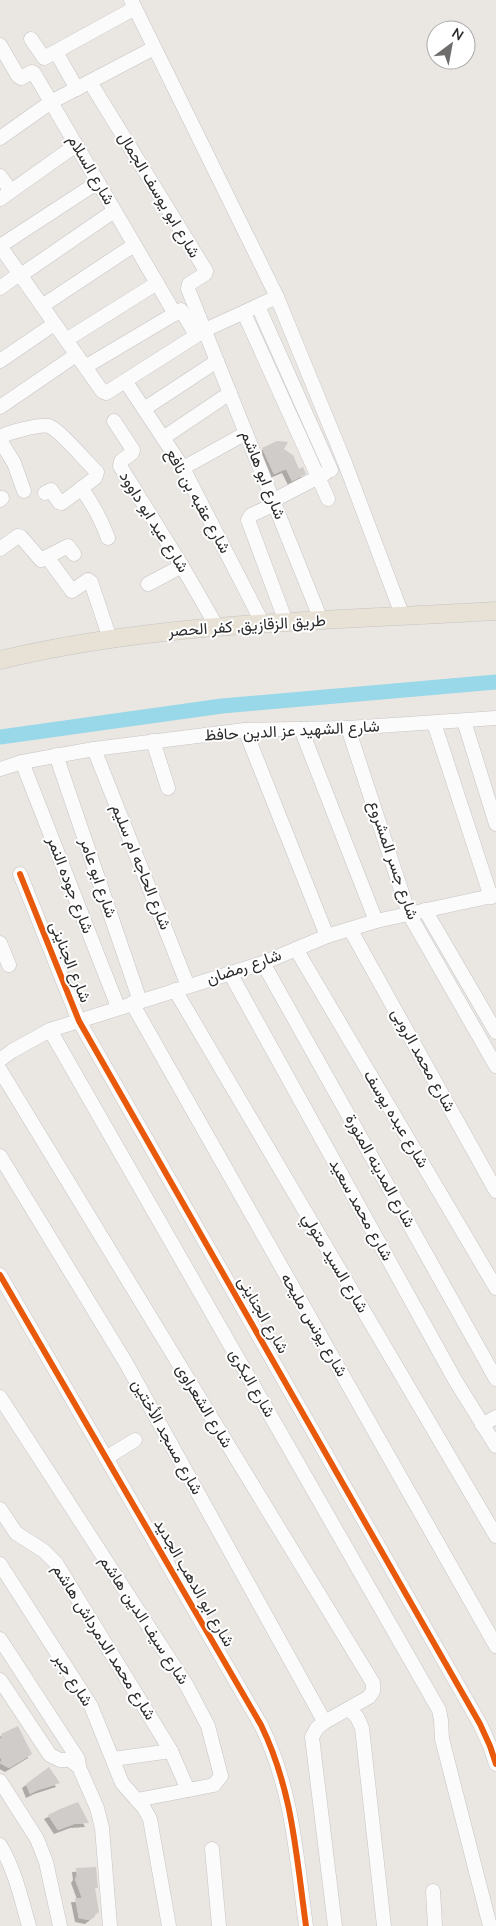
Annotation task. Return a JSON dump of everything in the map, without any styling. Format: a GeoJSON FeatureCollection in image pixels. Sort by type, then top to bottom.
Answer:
{"type":"FeatureCollection","features":[{"type":"Feature","properties":{"kind":"main road","name":"طريق الزقازيق, كفر الحصر"},"geometry":{"type":"LineString","coordinates":[[0,660],[110,639],[217,627],[496,612]]}},
{"type":"Feature","properties":{"kind":"street"},"geometry":{"type":"LineString","coordinates":[[31,39],[43,58],[56,52],[133,4],[277,297],[403,617]]}},
{"type":"Feature","properties":{"kind":"street","name":"شارع السلام"},"geometry":{"type":"LineString","coordinates":[[0,45],[18,76],[23,77],[30,72],[34,73],[175,314]]}},
{"type":"Feature","properties":{"kind":"street"},"geometry":{"type":"LineString","coordinates":[[0,138],[51,102],[154,48]]}},
{"type":"Feature","properties":{"kind":"street"},"geometry":{"type":"LineString","coordinates":[[56,52],[77,89]]}},
{"type":"Feature","properties":{"kind":"street","name":"شارع ابو يوسف الجمال"},"geometry":{"type":"LineString","coordinates":[[90,82],[206,271],[205,274],[190,282],[188,286],[200,333]]}},
{"type":"Feature","properties":{"kind":"street"},"geometry":{"type":"LineString","coordinates":[[0,176],[5,195],[76,145]]}},
{"type":"Feature","properties":{"kind":"street"},"geometry":{"type":"LineString","coordinates":[[98,182],[0,246],[102,391],[109,393],[200,333],[277,297]]}},
{"type":"Feature","properties":{"kind":"street"},"geometry":{"type":"LineString","coordinates":[[0,288],[114,211]]}},
{"type":"Feature","properties":{"kind":"street"},"geometry":{"type":"LineString","coordinates":[[42,306],[134,245]]}},
{"type":"Feature","properties":{"kind":"street"},"geometry":{"type":"LineString","coordinates":[[66,340],[157,283]]}},
{"type":"Feature","properties":{"kind":"street"},"geometry":{"type":"LineString","coordinates":[[258,306],[331,470]]}},
{"type":"Feature","properties":{"kind":"street"},"geometry":{"type":"LineString","coordinates":[[85,367],[182,311],[200,333]]}},
{"type":"Feature","properties":{"kind":"street"},"geometry":{"type":"LineString","coordinates":[[244,313],[328,499]]}},
{"type":"Feature","properties":{"kind":"street"},"geometry":{"type":"LineString","coordinates":[[0,361],[54,324]]}},
{"type":"Feature","properties":{"kind":"street","name":"شارع ابو هاشم"},"geometry":{"type":"LineString","coordinates":[[200,333],[217,361],[321,620]]}},
{"type":"Feature","properties":{"kind":"street"},"geometry":{"type":"LineString","coordinates":[[0,407],[76,355]]}},
{"type":"Feature","properties":{"kind":"street"},"geometry":{"type":"LineString","coordinates":[[144,409],[217,361]]}},
{"type":"Feature","properties":{"kind":"street","name":"شارع عقبه بن نافع"},"geometry":{"type":"LineString","coordinates":[[126,382],[183,468],[263,624]]}},
{"type":"Feature","properties":{"kind":"street"},"geometry":{"type":"LineString","coordinates":[[163,438],[230,393]]}},
{"type":"Feature","properties":{"kind":"street","name":"شارع عيد ابو داوود"},"geometry":{"type":"LineString","coordinates":[[114,421],[133,450],[132,453],[121,461],[120,466],[182,566],[217,627]]}},
{"type":"Feature","properties":{"kind":"street"},"geometry":{"type":"LineString","coordinates":[[24,491],[14,463],[0,438],[20,429],[43,426],[53,428],[97,472],[95,478],[61,503],[52,490],[45,492]]}},
{"type":"Feature","properties":{"kind":"street"},"geometry":{"type":"LineString","coordinates":[[183,468],[246,433]]}},
{"type":"Feature","properties":{"kind":"street"},"geometry":{"type":"LineString","coordinates":[[286,622],[248,520],[251,515],[344,464]]}},
{"type":"Feature","properties":{"kind":"street"},"geometry":{"type":"LineString","coordinates":[[81,488],[92,503],[108,538]]}},
{"type":"Feature","properties":{"kind":"street"},"geometry":{"type":"LineString","coordinates":[[0,549],[18,536],[21,537],[39,559],[43,560],[68,546],[74,554]]}},
{"type":"Feature","properties":{"kind":"street"},"geometry":{"type":"LineString","coordinates":[[47,557],[72,591],[88,580],[91,582],[110,639]]}},
{"type":"Feature","properties":{"kind":"street"},"geometry":{"type":"LineString","coordinates":[[148,584],[182,566]]}},
{"type":"Feature","properties":{"kind":"street","name":"شارع الشهيد عز الدين حافظ"},"geometry":{"type":"LineString","coordinates":[[0,769],[56,755],[245,730],[348,728],[496,718]]}},
{"type":"Feature","properties":{"kind":"street"},"geometry":{"type":"LineString","coordinates":[[464,721],[496,824]]}},
{"type":"Feature","properties":{"kind":"street"},"geometry":{"type":"LineString","coordinates":[[434,723],[493,896]]}},
{"type":"Feature","properties":{"kind":"street","name":"شارع جسر المشروع"},"geometry":{"type":"LineString","coordinates":[[348,728],[409,914],[496,1066]]}},
{"type":"Feature","properties":{"kind":"street"},"geometry":{"type":"LineString","coordinates":[[301,729],[376,921]]}},
{"type":"Feature","properties":{"kind":"street"},"geometry":{"type":"LineString","coordinates":[[245,730],[327,936]]}},
{"type":"Feature","properties":{"kind":"street"},"geometry":{"type":"LineString","coordinates":[[153,741],[168,788]]}},
{"type":"Feature","properties":{"kind":"street","name":"شارع الحاجه ام سليم"},"geometry":{"type":"LineString","coordinates":[[94,749],[181,988]]}},
{"type":"Feature","properties":{"kind":"street","name":"شارع ابو عامر"},"geometry":{"type":"LineString","coordinates":[[56,755],[136,1002]]}},
{"type":"Feature","properties":{"kind":"street","name":"شارع جوده النمر"},"geometry":{"type":"LineString","coordinates":[[22,762],[118,1008]]}},
{"type":"Feature","properties":{"kind":"street","name":"شارع الجناينى"},"geometry":{"type":"LineString","coordinates":[[20,874],[80,1021],[475,1716],[490,1746],[496,1764]]}},
{"type":"Feature","properties":{"kind":"street","name":"شارع رمضان"},"geometry":{"type":"LineString","coordinates":[[0,1060],[18,1047],[50,1030],[263,963],[327,936],[376,921],[493,896]]}},
{"type":"Feature","properties":{"kind":"street","name":"شارع جسر المشروع"},"geometry":{"type":"LineString","coordinates":[[425,910],[496,1032]]}},
{"type":"Feature","properties":{"kind":"street","name":"شارع محمد الروبى"},"geometry":{"type":"LineString","coordinates":[[350,929],[496,1191]]}},
{"type":"Feature","properties":{"kind":"street"},"geometry":{"type":"LineString","coordinates":[[0,943],[9,965]]}},
{"type":"Feature","properties":{"kind":"street","name":"شارع عبده يوسف"},"geometry":{"type":"LineString","coordinates":[[296,949],[496,1288]]}},
{"type":"Feature","properties":{"kind":"street","name":"شارع المدينه المنورة"},"geometry":{"type":"LineString","coordinates":[[263,963],[496,1379]]}},
{"type":"Feature","properties":{"kind":"street","name":"شارع محمد سعيد"},"geometry":{"type":"LineString","coordinates":[[230,973],[455,1380],[496,1446]]}},
{"type":"Feature","properties":{"kind":"street","name":"شارع السيد متولي"},"geometry":{"type":"LineString","coordinates":[[181,988],[496,1536]]}},
{"type":"Feature","properties":{"kind":"street","name":"شارع يونس مليحه"},"geometry":{"type":"LineString","coordinates":[[136,1002],[496,1646]]}},
{"type":"Feature","properties":{"kind":"street","name":"شارع البكرى"},"geometry":{"type":"LineString","coordinates":[[50,1030],[439,1710],[442,1739],[490,1926]]}},
{"type":"Feature","properties":{"kind":"street","name":"شارع الشعراوى"},"geometry":{"type":"LineString","coordinates":[[0,1070],[373,1683],[373,1691],[370,1697],[323,1723]]}},
{"type":"Feature","properties":{"kind":"street","name":"شارع مسجد الأختين"},"geometry":{"type":"LineString","coordinates":[[0,1156],[126,1363],[323,1719],[323,1723]]}},
{"type":"Feature","properties":{"kind":"street","name":"شارع ابو الدهب الجديد"},"geometry":{"type":"LineString","coordinates":[[0,1275],[256,1717],[272,1748],[288,1802],[298,1859],[306,1926]]}},
{"type":"Feature","properties":{"kind":"street","name":"شارع سيف الدين هاشم"},"geometry":{"type":"LineString","coordinates":[[0,1397],[187,1686],[208,1726],[221,1776],[217,1783],[137,1800]]}},
{"type":"Feature","properties":{"kind":"street"},"geometry":{"type":"LineString","coordinates":[[482,1425],[496,1417]]}},
{"type":"Feature","properties":{"kind":"street"},"geometry":{"type":"LineString","coordinates":[[106,1458],[135,1440]]}},
{"type":"Feature","properties":{"kind":"street","name":"شارع محمد الدمرداش هاشم"},"geometry":{"type":"LineString","coordinates":[[0,1509],[16,1533],[50,1556],[56,1563],[171,1751],[188,1790]]}},
{"type":"Feature","properties":{"kind":"street","name":"شارع جبر"},"geometry":{"type":"LineString","coordinates":[[0,1564],[91,1706],[122,1783],[144,1808],[150,1819],[169,1926]]}},
{"type":"Feature","properties":{"kind":"street"},"geometry":{"type":"LineString","coordinates":[[0,1639],[78,1759],[79,1767],[97,1808],[102,1828],[110,1926]]}},
{"type":"Feature","properties":{"kind":"street"},"geometry":{"type":"LineString","coordinates":[[0,1680],[50,1755],[60,1760],[70,1760],[79,1767]]}},
{"type":"Feature","properties":{"kind":"street"},"geometry":{"type":"LineString","coordinates":[[349,1709],[357,1717],[362,1728],[384,1926]]}},
{"type":"Feature","properties":{"kind":"street"},"geometry":{"type":"LineString","coordinates":[[323,1723],[317,1728],[312,1737],[335,1926]]}},
{"type":"Feature","properties":{"kind":"street"},"geometry":{"type":"LineString","coordinates":[[113,1760],[171,1751]]}},
{"type":"Feature","properties":{"kind":"street"},"geometry":{"type":"LineString","coordinates":[[0,1781],[37,1839],[46,1862],[60,1926]]}},
{"type":"Feature","properties":{"kind":"street"},"geometry":{"type":"LineString","coordinates":[[0,1845],[16,1877],[29,1926]]}},
{"type":"Feature","properties":{"kind":"street"},"geometry":{"type":"LineString","coordinates":[[212,1849],[219,1926]]}},
{"type":"Feature","properties":{"kind":"street"},"geometry":{"type":"LineString","coordinates":[[433,1891],[435,1926]]}},
{"type":"Feature","properties":{"kind":"building"},"geometry":{"type":"Polygon","coordinates":[[[277,441],[288,442],[284,449],[293,455],[299,469],[303,467],[306,474],[292,481],[286,469],[274,474],[262,448],[277,441]]]}},
{"type":"Feature","properties":{"kind":"building"},"geometry":{"type":"Polygon","coordinates":[[[18,1726],[32,1754],[9,1768],[0,1763],[2,1760],[0,1757],[1,1734],[18,1726]]]}},
{"type":"Feature","properties":{"kind":"building"},"geometry":{"type":"Polygon","coordinates":[[[49,1767],[60,1783],[30,1794],[26,1784],[49,1767]]]}},
{"type":"Feature","properties":{"kind":"building"},"geometry":{"type":"Polygon","coordinates":[[[78,1802],[89,1823],[74,1824],[58,1830],[48,1815],[78,1802]]]}},
{"type":"Feature","properties":{"kind":"building"},"geometry":{"type":"Polygon","coordinates":[[[96,1867],[98,1888],[95,1888],[99,1912],[89,1920],[79,1918],[75,1898],[82,1898],[75,1879],[77,1876],[76,1868],[96,1867]]]}},
{"type":"Feature","properties":{"kind":"waterway"},"geometry":{"type":"LineString","coordinates":[[0,737],[222,706],[496,682]]}},
{"type":"Feature","properties":{"kind":"cycle path"},"geometry":{"type":"LineString","coordinates":[[20,874],[79,1021],[480,1724],[496,1764]]}},
{"type":"Feature","properties":{"kind":"cycle path"},"geometry":{"type":"LineString","coordinates":[[0,1275],[261,1725],[272,1750],[287,1799],[296,1849],[306,1926]]}}]}
